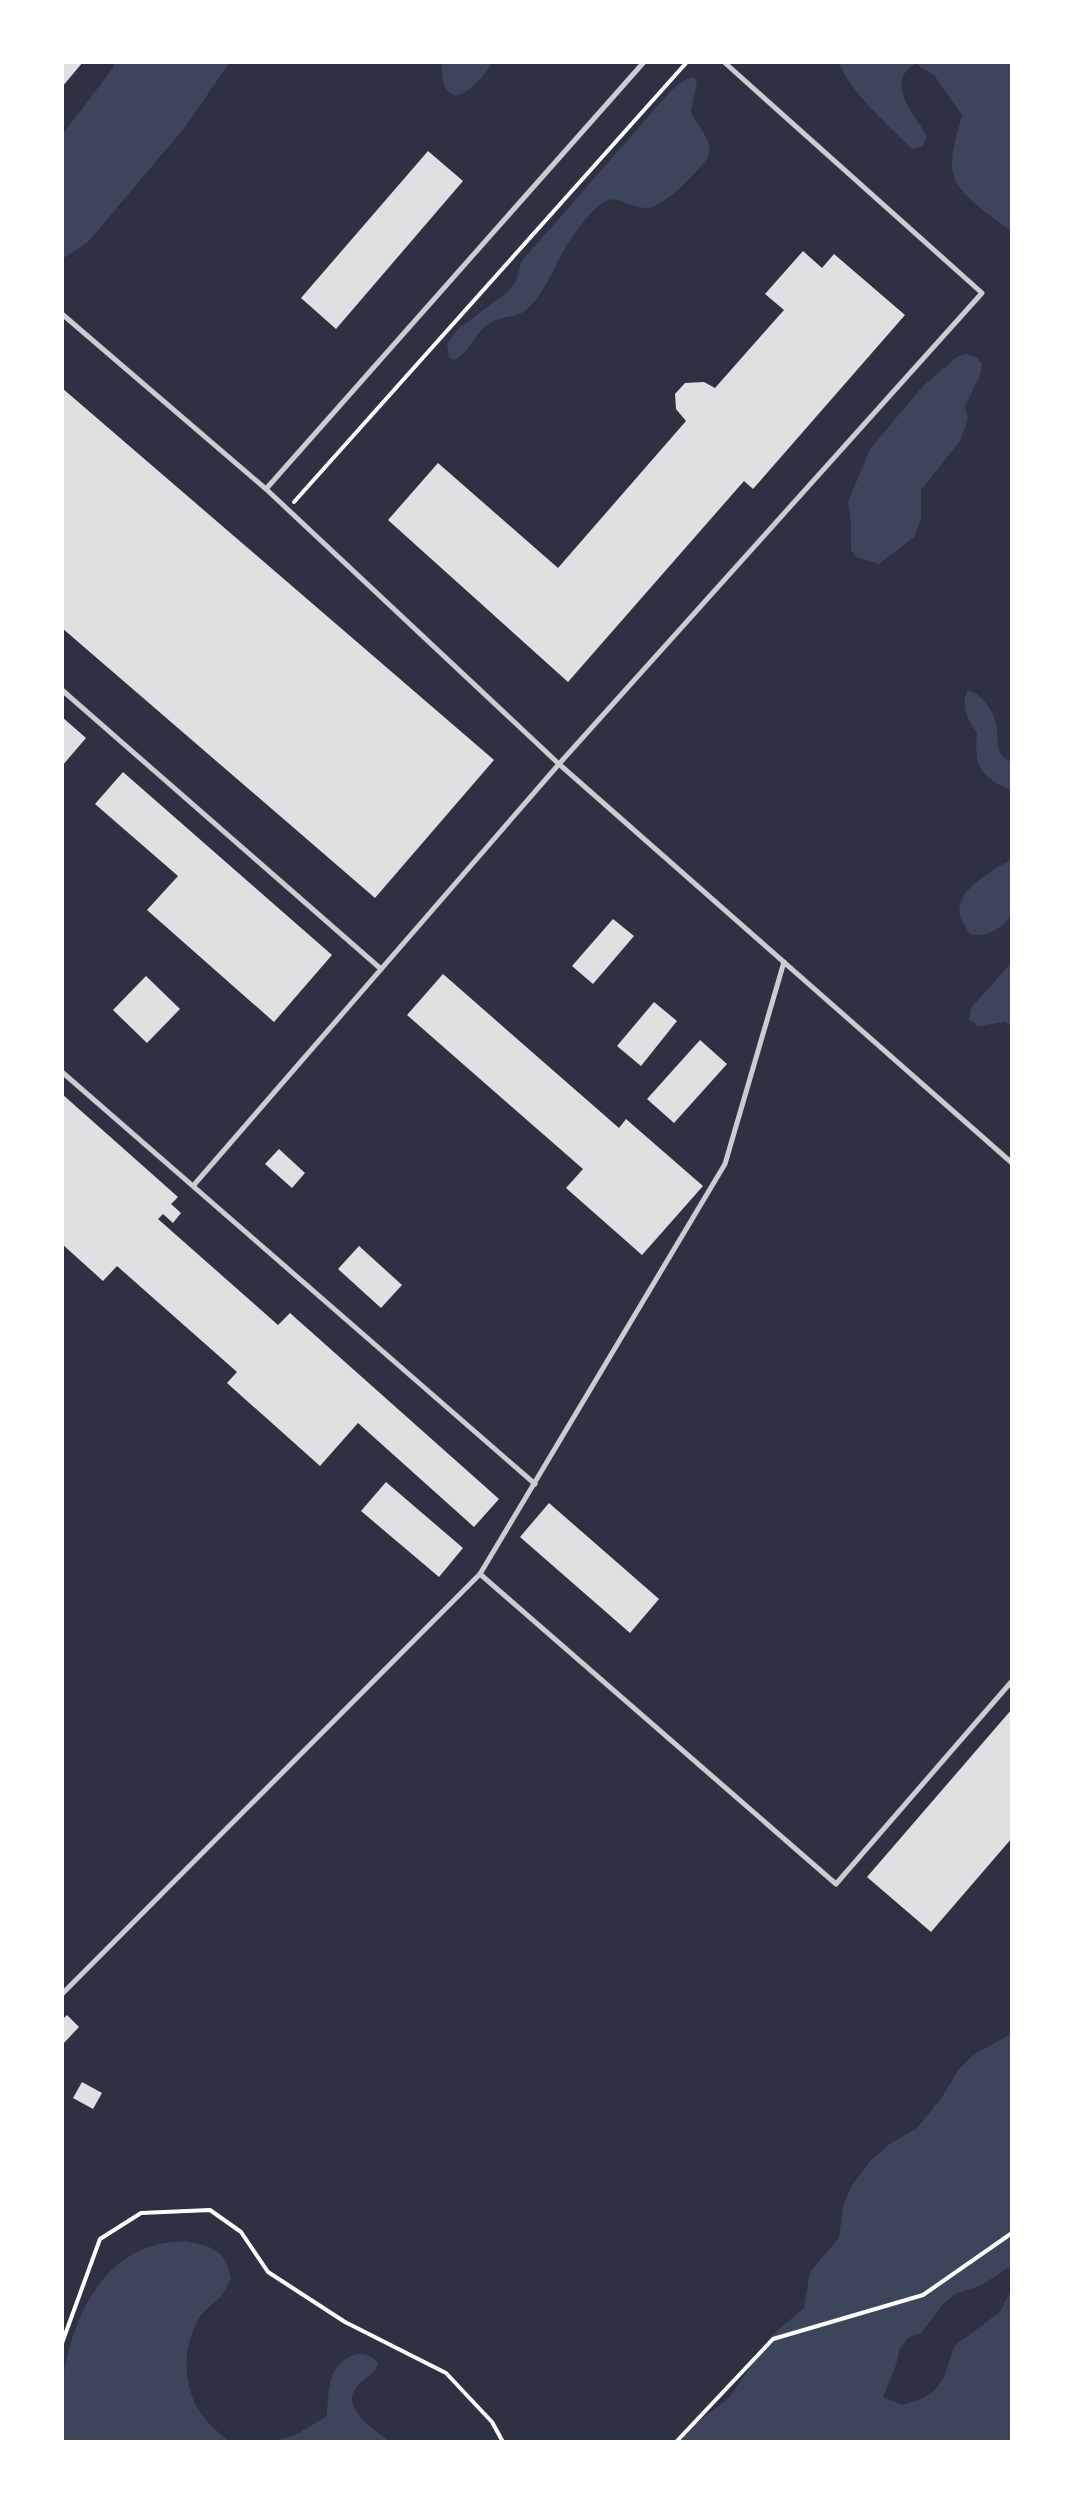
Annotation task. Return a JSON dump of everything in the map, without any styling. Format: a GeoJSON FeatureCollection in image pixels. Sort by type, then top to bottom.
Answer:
{"type":"FeatureCollection","features":[{"type":"Feature","properties":{"kind":"lane"},"geometry":{"type":"LineString","coordinates":[[266,489],[644,62]]}},
{"type":"Feature","properties":{"kind":"lane"},"geometry":{"type":"LineString","coordinates":[[193,1186],[559,764],[982,293],[724,62]]}},
{"type":"Feature","properties":{"kind":"lane"},"geometry":{"type":"LineString","coordinates":[[62,314],[266,489],[559,764],[1012,1163]]}},
{"type":"Feature","properties":{"kind":"lane"},"geometry":{"type":"LineString","coordinates":[[62,690],[381,969]]}},
{"type":"Feature","properties":{"kind":"lane"},"geometry":{"type":"LineString","coordinates":[[62,1994],[480,1574],[725,1164],[784,962]]}},
{"type":"Feature","properties":{"kind":"lane"},"geometry":{"type":"LineString","coordinates":[[62,1072],[535,1484]]}},
{"type":"Feature","properties":{"kind":"lane"},"geometry":{"type":"LineString","coordinates":[[480,1574],[836,1884],[1012,1681]]}},
{"type":"Feature","properties":{"kind":"path"},"geometry":{"type":"LineString","coordinates":[[288,509],[687,62]]}},
{"type":"Feature","properties":{"kind":"path"},"geometry":{"type":"LineString","coordinates":[[62,2343],[100,2239],[141,2213],[210,2210],[241,2232],[268,2272],[345,2322],[446,2373],[492,2422],[503,2442]]}},
{"type":"Feature","properties":{"kind":"path"},"geometry":{"type":"LineString","coordinates":[[676,2442],[773,2339],[923,2295],[1012,2233]]}},
{"type":"Feature","properties":{"kind":"shaded area"},"geometry":{"type":"Polygon","coordinates":[[[114,62],[230,62],[185,127],[88,242],[62,259],[62,135],[113,68],[114,62]]]}},
{"type":"Feature","properties":{"kind":"shaded area"},"geometry":{"type":"Polygon","coordinates":[[[441,62],[493,62],[473,86],[456,96],[445,86],[441,62]]]}},
{"type":"Feature","properties":{"kind":"shaded area"},"geometry":{"type":"Polygon","coordinates":[[[839,62],[1012,62],[1012,232],[969,198],[956,182],[952,159],[962,115],[934,75],[916,64],[902,79],[905,98],[927,136],[923,146],[912,149],[861,97],[839,62]]]}},
{"type":"Feature","properties":{"kind":"shaded area"},"geometry":{"type":"Polygon","coordinates":[[[693,77],[697,81],[691,112],[709,147],[709,154],[701,166],[678,190],[652,207],[637,207],[614,200],[602,203],[575,233],[531,305],[522,313],[492,322],[482,329],[459,357],[454,360],[449,357],[447,344],[458,329],[510,290],[517,279],[521,262],[667,95],[693,77]]]}},
{"type":"Feature","properties":{"kind":"shaded area"},"geometry":{"type":"Polygon","coordinates":[[[967,354],[982,363],[980,375],[965,407],[968,419],[960,441],[921,490],[921,518],[914,537],[879,564],[856,557],[851,550],[848,502],[870,449],[923,386],[958,356],[967,354]]]}},
{"type":"Feature","properties":{"kind":"shaded area"},"geometry":{"type":"Polygon","coordinates":[[[967,690],[982,698],[992,713],[1000,752],[1012,762],[1012,791],[992,780],[978,763],[977,732],[965,707],[967,690]]]}},
{"type":"Feature","properties":{"kind":"shaded area"},"geometry":{"type":"Polygon","coordinates":[[[1012,859],[1012,912],[1000,927],[982,935],[970,934],[960,916],[963,897],[986,875],[1012,859]]]}},
{"type":"Feature","properties":{"kind":"shaded area"},"geometry":{"type":"Polygon","coordinates":[[[1012,962],[1012,1027],[1005,1022],[978,1026],[969,1019],[971,1008],[1012,962]]]}},
{"type":"Feature","properties":{"kind":"shaded area"},"geometry":{"type":"Polygon","coordinates":[[[1012,2024],[1012,2265],[982,2285],[955,2294],[943,2304],[922,2332],[908,2338],[900,2348],[883,2397],[903,2405],[934,2391],[944,2377],[954,2346],[1000,2312],[1012,2288],[1012,2442],[672,2442],[729,2398],[772,2335],[804,2308],[810,2272],[839,2238],[843,2206],[852,2185],[871,2160],[891,2143],[917,2128],[942,2097],[958,2070],[973,2055],[1009,2035],[1012,2024]]]}},
{"type":"Feature","properties":{"kind":"shaded area"},"geometry":{"type":"Polygon","coordinates":[[[185,2241],[216,2251],[229,2269],[231,2279],[221,2296],[199,2318],[193,2330],[187,2367],[195,2404],[205,2419],[229,2442],[62,2442],[62,2395],[67,2359],[91,2296],[120,2263],[139,2251],[163,2243],[185,2241]]]}},
{"type":"Feature","properties":{"kind":"shaded area"},"geometry":{"type":"Polygon","coordinates":[[[356,2354],[373,2358],[378,2363],[354,2391],[354,2407],[366,2423],[390,2442],[272,2442],[297,2434],[327,2416],[331,2379],[340,2364],[356,2354]]]}},
{"type":"Feature","properties":{"kind":"building"},"geometry":{"type":"Polygon","coordinates":[[[62,62],[83,62],[62,87],[62,62]]]}},
{"type":"Feature","properties":{"kind":"building"},"geometry":{"type":"Polygon","coordinates":[[[428,151],[463,181],[336,329],[301,298],[428,151]]]}},
{"type":"Feature","properties":{"kind":"building"},"geometry":{"type":"Polygon","coordinates":[[[803,251],[822,268],[834,254],[905,315],[753,489],[744,481],[568,682],[388,520],[438,463],[558,568],[686,421],[676,409],[675,394],[685,383],[704,382],[715,388],[784,310],[765,294],[803,251]]]}},
{"type":"Feature","properties":{"kind":"building"},"geometry":{"type":"Polygon","coordinates":[[[62,388],[494,760],[375,898],[62,628],[62,388]]]}},
{"type":"Feature","properties":{"kind":"building"},"geometry":{"type":"Polygon","coordinates":[[[62,717],[86,738],[62,766],[62,717]]]}},
{"type":"Feature","properties":{"kind":"building"},"geometry":{"type":"Polygon","coordinates":[[[123,772],[332,955],[274,1022],[147,910],[178,876],[95,804],[123,772]]]}},
{"type":"Feature","properties":{"kind":"building"},"geometry":{"type":"Polygon","coordinates":[[[613,919],[634,936],[593,984],[572,966],[613,919]]]}},
{"type":"Feature","properties":{"kind":"building"},"geometry":{"type":"Polygon","coordinates":[[[443,974],[619,1128],[626,1119],[703,1186],[642,1255],[566,1188],[583,1169],[407,1015],[443,974]]]}},
{"type":"Feature","properties":{"kind":"building"},"geometry":{"type":"Polygon","coordinates":[[[146,976],[180,1009],[147,1043],[113,1010],[146,976]]]}},
{"type":"Feature","properties":{"kind":"building"},"geometry":{"type":"Polygon","coordinates":[[[654,1002],[677,1021],[641,1066],[617,1046],[654,1002]]]}},
{"type":"Feature","properties":{"kind":"building"},"geometry":{"type":"Polygon","coordinates":[[[700,1040],[727,1064],[674,1123],[647,1099],[700,1040]]]}},
{"type":"Feature","properties":{"kind":"building"},"geometry":{"type":"Polygon","coordinates":[[[62,1094],[178,1197],[171,1204],[181,1213],[173,1223],[163,1214],[158,1219],[278,1325],[290,1313],[499,1499],[474,1527],[358,1423],[320,1466],[227,1383],[237,1372],[117,1266],[103,1281],[62,1244],[62,1094]]]}},
{"type":"Feature","properties":{"kind":"building"},"geometry":{"type":"Polygon","coordinates":[[[279,1149],[305,1173],[292,1188],[265,1164],[279,1149]]]}},
{"type":"Feature","properties":{"kind":"building"},"geometry":{"type":"Polygon","coordinates":[[[359,1246],[402,1285],[381,1308],[338,1269],[359,1246]]]}},
{"type":"Feature","properties":{"kind":"building"},"geometry":{"type":"Polygon","coordinates":[[[386,1482],[463,1548],[439,1577],[361,1511],[386,1482]]]}},
{"type":"Feature","properties":{"kind":"building"},"geometry":{"type":"Polygon","coordinates":[[[549,1503],[659,1599],[630,1633],[520,1537],[549,1503]]]}},
{"type":"Feature","properties":{"kind":"building"},"geometry":{"type":"Polygon","coordinates":[[[1012,1709],[1012,1838],[931,1932],[867,1877],[1012,1709]]]}},
{"type":"Feature","properties":{"kind":"building"},"geometry":{"type":"Polygon","coordinates":[[[67,2015],[79,2027],[62,2045],[62,2020],[67,2015]]]}},
{"type":"Feature","properties":{"kind":"building"},"geometry":{"type":"Polygon","coordinates":[[[82,2082],[102,2093],[93,2109],[73,2098],[82,2082]]]}}]}
